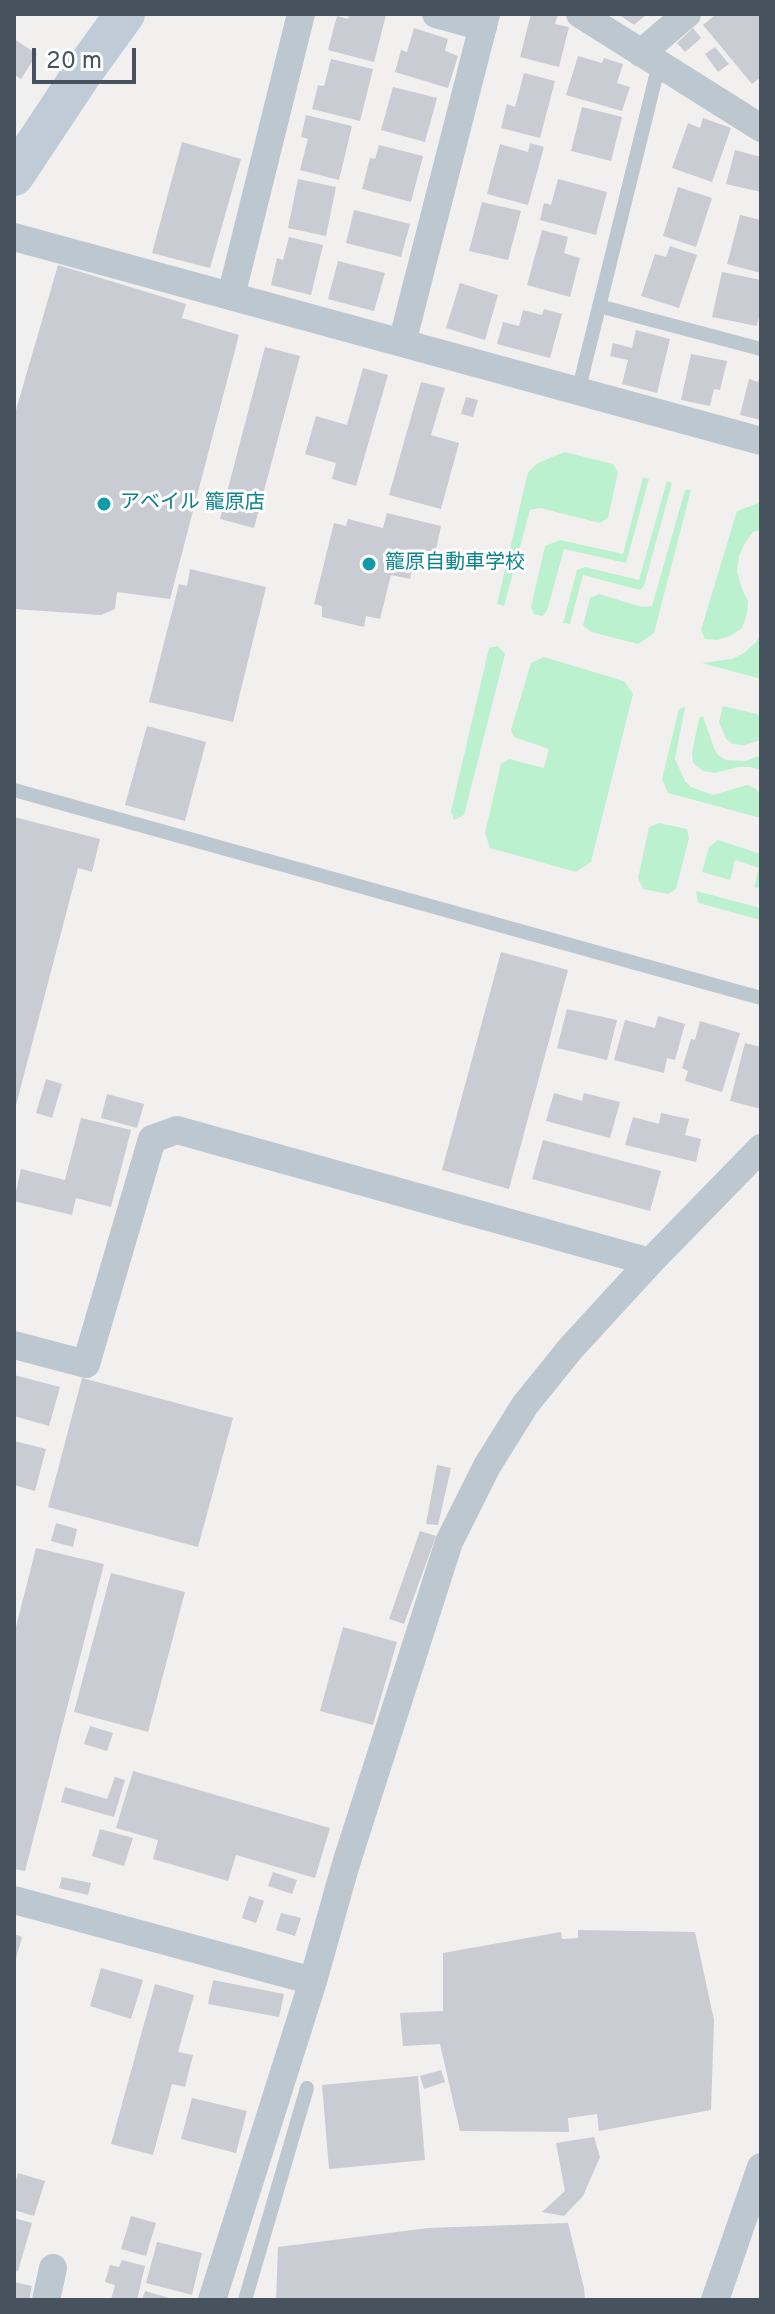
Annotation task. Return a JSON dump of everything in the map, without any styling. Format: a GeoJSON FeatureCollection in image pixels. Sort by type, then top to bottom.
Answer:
{"type":"FeatureCollection","features":[{"type":"Feature","properties":{"kind":"main road"},"geometry":{"type":"LineString","coordinates":[[14,176],[125,14]]}},
{"type":"Feature","properties":{"kind":"street"},"geometry":{"type":"LineString","coordinates":[[83,72],[99,14]]}},
{"type":"Feature","properties":{"kind":"street"},"geometry":{"type":"LineString","coordinates":[[231,296],[301,14]]}},
{"type":"Feature","properties":{"kind":"street"},"geometry":{"type":"LineString","coordinates":[[402,343],[485,20],[436,14]]}},
{"type":"Feature","properties":{"kind":"street"},"geometry":{"type":"LineString","coordinates":[[580,14],[761,128]]}},
{"type":"Feature","properties":{"kind":"street"},"geometry":{"type":"LineString","coordinates":[[650,59],[687,14]]}},
{"type":"Feature","properties":{"kind":"street"},"geometry":{"type":"LineString","coordinates":[[14,237],[761,441]]}},
{"type":"Feature","properties":{"kind":"street"},"geometry":{"type":"LineString","coordinates":[[14,1345],[86,1364],[152,1139],[177,1130],[650,1262]]}},
{"type":"Feature","properties":{"kind":"street"},"geometry":{"type":"LineString","coordinates":[[212,2300],[449,1542],[487,1466],[525,1405],[571,1348],[761,1148]]}},
{"type":"Feature","properties":{"kind":"street"},"geometry":{"type":"LineString","coordinates":[[14,1900],[313,1981]]}},
{"type":"Feature","properties":{"kind":"street"},"geometry":{"type":"LineString","coordinates":[[715,2300],[761,2167]]}},
{"type":"Feature","properties":{"kind":"street"},"geometry":{"type":"LineString","coordinates":[[46,2300],[53,2268]]}},
{"type":"Feature","properties":{"kind":"lane"},"geometry":{"type":"LineString","coordinates":[[578,392],[650,59]]}},
{"type":"Feature","properties":{"kind":"lane"},"geometry":{"type":"LineString","coordinates":[[599,306],[761,349]]}},
{"type":"Feature","properties":{"kind":"lane"},"geometry":{"type":"LineString","coordinates":[[14,790],[761,998]]}},
{"type":"Feature","properties":{"kind":"lane"},"geometry":{"type":"LineString","coordinates":[[245,2300],[307,2088]]}},
{"type":"Feature","properties":{"kind":"green space"},"geometry":{"type":"Polygon","coordinates":[[[564,452],[613,464],[618,472],[608,518],[600,523],[540,508],[530,510],[504,606],[497,604],[528,472],[538,463],[564,452]]]}},
{"type":"Feature","properties":{"kind":"green space"},"geometry":{"type":"Polygon","coordinates":[[[643,477],[649,479],[626,563],[564,549],[547,611],[542,616],[534,614],[531,607],[545,546],[560,540],[623,554],[643,477]]]}},
{"type":"Feature","properties":{"kind":"green space"},"geometry":{"type":"Polygon","coordinates":[[[667,481],[672,483],[644,586],[640,590],[583,575],[570,624],[563,623],[577,570],[585,567],[639,580],[667,481]]]}},
{"type":"Feature","properties":{"kind":"green space"},"geometry":{"type":"Polygon","coordinates":[[[685,490],[691,490],[654,633],[638,644],[591,632],[583,625],[590,598],[599,594],[642,607],[652,606],[685,490]]]}},
{"type":"Feature","properties":{"kind":"green space"},"geometry":{"type":"Polygon","coordinates":[[[759,503],[761,529],[753,532],[739,556],[737,571],[748,601],[742,628],[717,640],[705,639],[701,630],[737,511],[759,503]]]}},
{"type":"Feature","properties":{"kind":"green space"},"geometry":{"type":"Polygon","coordinates":[[[761,634],[761,679],[702,663],[732,659],[744,653],[761,634]]]}},
{"type":"Feature","properties":{"kind":"green space"},"geometry":{"type":"Polygon","coordinates":[[[498,646],[505,654],[464,815],[454,820],[451,811],[489,648],[498,646]]]}},
{"type":"Feature","properties":{"kind":"green space"},"geometry":{"type":"Polygon","coordinates":[[[544,657],[624,681],[633,694],[591,862],[576,872],[490,848],[485,833],[501,764],[509,759],[544,768],[549,749],[514,737],[511,730],[531,663],[544,657]]]}},
{"type":"Feature","properties":{"kind":"green space"},"geometry":{"type":"Polygon","coordinates":[[[723,706],[761,715],[761,740],[744,745],[732,744],[726,739],[719,722],[723,706]]]}},
{"type":"Feature","properties":{"kind":"green space"},"geometry":{"type":"Polygon","coordinates":[[[685,707],[675,759],[685,781],[691,787],[713,795],[747,785],[755,788],[761,795],[761,818],[668,793],[662,779],[679,709],[685,707]]]}},
{"type":"Feature","properties":{"kind":"green space"},"geometry":{"type":"Polygon","coordinates":[[[703,716],[718,755],[726,760],[746,761],[761,755],[761,770],[738,767],[715,773],[703,771],[693,763],[699,718],[703,716]]]}},
{"type":"Feature","properties":{"kind":"green space"},"geometry":{"type":"Polygon","coordinates":[[[659,823],[687,829],[689,838],[676,889],[668,894],[643,889],[638,878],[649,827],[659,823]]]}},
{"type":"Feature","properties":{"kind":"green space"},"geometry":{"type":"Polygon","coordinates":[[[718,840],[761,854],[761,889],[754,887],[759,868],[735,860],[730,880],[702,872],[709,847],[718,840]]]}},
{"type":"Feature","properties":{"kind":"green space"},"geometry":{"type":"Polygon","coordinates":[[[696,891],[761,908],[761,920],[698,903],[696,891]]]}},
{"type":"Feature","properties":{"kind":"building"},"geometry":{"type":"Polygon","coordinates":[[[349,14],[386,15],[374,62],[328,50],[337,16],[348,19],[349,14]]]}},
{"type":"Feature","properties":{"kind":"building"},"geometry":{"type":"Polygon","coordinates":[[[531,14],[558,14],[555,24],[569,27],[559,67],[520,57],[531,14]]]}},
{"type":"Feature","properties":{"kind":"building"},"geometry":{"type":"Polygon","coordinates":[[[618,14],[647,14],[634,25],[618,14]]]}},
{"type":"Feature","properties":{"kind":"building"},"geometry":{"type":"Polygon","coordinates":[[[716,14],[761,14],[761,77],[752,84],[703,25],[716,14]]]}},
{"type":"Feature","properties":{"kind":"building"},"geometry":{"type":"Polygon","coordinates":[[[414,28],[448,39],[445,51],[458,56],[448,88],[395,72],[401,50],[407,52],[414,28]]]}},
{"type":"Feature","properties":{"kind":"building"},"geometry":{"type":"Polygon","coordinates":[[[693,28],[701,38],[685,52],[677,43],[693,28]]]}},
{"type":"Feature","properties":{"kind":"building"},"geometry":{"type":"Polygon","coordinates":[[[14,39],[37,54],[21,79],[14,74],[14,39]]]}},
{"type":"Feature","properties":{"kind":"building"},"geometry":{"type":"Polygon","coordinates":[[[715,47],[729,64],[718,72],[705,54],[715,47]]]}},
{"type":"Feature","properties":{"kind":"building"},"geometry":{"type":"Polygon","coordinates":[[[578,56],[602,63],[604,58],[623,64],[617,83],[630,87],[622,111],[566,95],[578,56]]]}},
{"type":"Feature","properties":{"kind":"building"},"geometry":{"type":"Polygon","coordinates":[[[331,59],[373,69],[360,121],[312,109],[318,85],[324,86],[331,59]]]}},
{"type":"Feature","properties":{"kind":"building"},"geometry":{"type":"Polygon","coordinates":[[[524,73],[555,81],[540,138],[501,128],[507,104],[515,107],[524,73]]]}},
{"type":"Feature","properties":{"kind":"building"},"geometry":{"type":"Polygon","coordinates":[[[393,87],[437,98],[425,142],[381,130],[393,87]]]}},
{"type":"Feature","properties":{"kind":"building"},"geometry":{"type":"Polygon","coordinates":[[[582,107],[622,117],[611,161],[571,151],[582,107]]]}},
{"type":"Feature","properties":{"kind":"building"},"geometry":{"type":"Polygon","coordinates":[[[306,115],[352,126],[339,180],[300,170],[308,139],[301,137],[306,115]]]}},
{"type":"Feature","properties":{"kind":"building"},"geometry":{"type":"Polygon","coordinates":[[[703,118],[731,128],[712,182],[672,168],[688,123],[700,128],[703,118]]]}},
{"type":"Feature","properties":{"kind":"building"},"geometry":{"type":"Polygon","coordinates":[[[182,142],[241,159],[210,268],[152,253],[182,142]]]}},
{"type":"Feature","properties":{"kind":"building"},"geometry":{"type":"Polygon","coordinates":[[[530,143],[544,147],[528,205],[487,194],[500,144],[528,152],[530,143]]]}},
{"type":"Feature","properties":{"kind":"building"},"geometry":{"type":"Polygon","coordinates":[[[379,145],[423,156],[411,202],[362,189],[370,158],[375,159],[379,145]]]}},
{"type":"Feature","properties":{"kind":"building"},"geometry":{"type":"Polygon","coordinates":[[[735,150],[761,157],[761,192],[726,184],[735,150]]]}},
{"type":"Feature","properties":{"kind":"building"},"geometry":{"type":"Polygon","coordinates":[[[298,179],[336,187],[326,236],[288,228],[298,179]]]}},
{"type":"Feature","properties":{"kind":"building"},"geometry":{"type":"Polygon","coordinates":[[[558,179],[607,192],[596,235],[540,220],[544,203],[551,205],[558,179]]]}},
{"type":"Feature","properties":{"kind":"building"},"geometry":{"type":"Polygon","coordinates":[[[678,187],[712,198],[696,247],[663,236],[678,187]]]}},
{"type":"Feature","properties":{"kind":"building"},"geometry":{"type":"Polygon","coordinates":[[[482,202],[521,211],[508,260],[469,251],[482,202]]]}},
{"type":"Feature","properties":{"kind":"building"},"geometry":{"type":"Polygon","coordinates":[[[354,210],[410,224],[401,257],[346,243],[354,210]]]}},
{"type":"Feature","properties":{"kind":"building"},"geometry":{"type":"Polygon","coordinates":[[[740,215],[761,220],[761,273],[727,264],[740,215]]]}},
{"type":"Feature","properties":{"kind":"building"},"geometry":{"type":"Polygon","coordinates":[[[542,230],[568,237],[564,253],[580,258],[570,297],[527,285],[542,230]]]}},
{"type":"Feature","properties":{"kind":"building"},"geometry":{"type":"Polygon","coordinates":[[[289,237],[323,245],[311,295],[271,285],[277,258],[283,260],[289,237]]]}},
{"type":"Feature","properties":{"kind":"building"},"geometry":{"type":"Polygon","coordinates":[[[670,246],[697,255],[679,308],[641,296],[655,254],[666,257],[670,246]]]}},
{"type":"Feature","properties":{"kind":"building"},"geometry":{"type":"Polygon","coordinates":[[[338,261],[385,273],[374,311],[328,299],[338,261]]]}},
{"type":"Feature","properties":{"kind":"building","name":"アベイル 籠原店"},"geometry":{"type":"Polygon","coordinates":[[[58,265],[186,304],[182,318],[239,335],[170,599],[117,592],[115,609],[101,615],[14,609],[14,417],[58,265]]]}},
{"type":"Feature","properties":{"kind":"building"},"geometry":{"type":"Polygon","coordinates":[[[722,272],[761,280],[757,326],[712,317],[722,272]]]}},
{"type":"Feature","properties":{"kind":"building"},"geometry":{"type":"Polygon","coordinates":[[[460,283],[498,295],[485,340],[446,328],[460,283]]]}},
{"type":"Feature","properties":{"kind":"building"},"geometry":{"type":"Polygon","coordinates":[[[544,309],[562,314],[550,358],[497,344],[503,322],[519,326],[523,310],[542,315],[544,309]]]}},
{"type":"Feature","properties":{"kind":"building"},"geometry":{"type":"Polygon","coordinates":[[[636,330],[670,339],[657,393],[622,384],[628,360],[610,356],[613,343],[632,348],[636,330]]]}},
{"type":"Feature","properties":{"kind":"building"},"geometry":{"type":"Polygon","coordinates":[[[265,347],[300,356],[254,528],[220,519],[265,347]]]}},
{"type":"Feature","properties":{"kind":"building"},"geometry":{"type":"Polygon","coordinates":[[[691,354],[727,361],[720,390],[714,389],[710,406],[681,400],[691,354]]]}},
{"type":"Feature","properties":{"kind":"building"},"geometry":{"type":"Polygon","coordinates":[[[363,368],[388,375],[356,486],[332,479],[336,463],[305,454],[316,416],[347,425],[363,368]]]}},
{"type":"Feature","properties":{"kind":"building"},"geometry":{"type":"Polygon","coordinates":[[[760,375],[761,420],[740,415],[749,379],[758,382],[760,375]]]}},
{"type":"Feature","properties":{"kind":"building"},"geometry":{"type":"Polygon","coordinates":[[[421,382],[445,388],[431,435],[459,443],[441,509],[389,495],[421,382]]]}},
{"type":"Feature","properties":{"kind":"building"},"geometry":{"type":"Polygon","coordinates":[[[466,397],[478,400],[473,417],[461,414],[466,397]]]}},
{"type":"Feature","properties":{"kind":"building","name":"籠原自動車学校"},"geometry":{"type":"Polygon","coordinates":[[[387,513],[441,526],[435,554],[417,549],[410,579],[391,575],[380,619],[366,616],[364,627],[322,617],[322,606],[314,604],[334,523],[346,526],[348,519],[383,528],[387,513]]]}},
{"type":"Feature","properties":{"kind":"building"},"geometry":{"type":"Polygon","coordinates":[[[190,569],[266,587],[233,722],[149,702],[179,584],[187,586],[190,569]]]}},
{"type":"Feature","properties":{"kind":"building"},"geometry":{"type":"Polygon","coordinates":[[[147,726],[206,742],[185,821],[125,805],[147,726]]]}},
{"type":"Feature","properties":{"kind":"building"},"geometry":{"type":"Polygon","coordinates":[[[14,817],[100,839],[92,872],[78,868],[15,1109],[14,817]]]}},
{"type":"Feature","properties":{"kind":"building"},"geometry":{"type":"Polygon","coordinates":[[[501,952],[568,970],[509,1189],[442,1170],[501,952]]]}},
{"type":"Feature","properties":{"kind":"building"},"geometry":{"type":"Polygon","coordinates":[[[567,1009],[617,1020],[607,1060],[557,1048],[567,1009]]]}},
{"type":"Feature","properties":{"kind":"building"},"geometry":{"type":"Polygon","coordinates":[[[658,1016],[685,1024],[675,1060],[667,1058],[664,1073],[614,1060],[625,1020],[655,1028],[658,1016]]]}},
{"type":"Feature","properties":{"kind":"building"},"geometry":{"type":"Polygon","coordinates":[[[700,1021],[740,1033],[722,1092],[685,1081],[688,1071],[682,1068],[700,1021]]]}},
{"type":"Feature","properties":{"kind":"building"},"geometry":{"type":"Polygon","coordinates":[[[745,1043],[761,1047],[761,1109],[730,1101],[745,1043]]]}},
{"type":"Feature","properties":{"kind":"building"},"geometry":{"type":"Polygon","coordinates":[[[46,1079],[62,1084],[52,1118],[36,1113],[46,1079]]]}},
{"type":"Feature","properties":{"kind":"building"},"geometry":{"type":"Polygon","coordinates":[[[554,1093],[582,1101],[584,1093],[620,1102],[610,1138],[546,1121],[554,1093]]]}},
{"type":"Feature","properties":{"kind":"building"},"geometry":{"type":"Polygon","coordinates":[[[107,1094],[144,1104],[137,1128],[101,1118],[107,1094]]]}},
{"type":"Feature","properties":{"kind":"building"},"geometry":{"type":"Polygon","coordinates":[[[661,1113],[689,1119],[685,1135],[701,1139],[696,1162],[625,1145],[633,1117],[659,1124],[661,1113]]]}},
{"type":"Feature","properties":{"kind":"building"},"geometry":{"type":"Polygon","coordinates":[[[81,1118],[131,1130],[111,1207],[76,1198],[72,1215],[14,1201],[21,1169],[65,1180],[81,1118]]]}},
{"type":"Feature","properties":{"kind":"building"},"geometry":{"type":"Polygon","coordinates":[[[543,1140],[661,1171],[650,1211],[532,1179],[543,1140]]]}},
{"type":"Feature","properties":{"kind":"building"},"geometry":{"type":"Polygon","coordinates":[[[14,1375],[60,1387],[49,1426],[14,1416],[14,1375]]]}},
{"type":"Feature","properties":{"kind":"building"},"geometry":{"type":"Polygon","coordinates":[[[82,1378],[233,1418],[198,1547],[48,1507],[82,1378]]]}},
{"type":"Feature","properties":{"kind":"building"},"geometry":{"type":"Polygon","coordinates":[[[14,1441],[46,1449],[35,1491],[14,1485],[14,1441]]]}},
{"type":"Feature","properties":{"kind":"building"},"geometry":{"type":"Polygon","coordinates":[[[437,1465],[451,1468],[438,1525],[426,1524],[437,1465]]]}},
{"type":"Feature","properties":{"kind":"building"},"geometry":{"type":"Polygon","coordinates":[[[56,1523],[77,1529],[73,1547],[51,1541],[56,1523]]]}},
{"type":"Feature","properties":{"kind":"building"},"geometry":{"type":"Polygon","coordinates":[[[420,1531],[436,1536],[404,1624],[389,1619],[420,1531]]]}},
{"type":"Feature","properties":{"kind":"building"},"geometry":{"type":"Polygon","coordinates":[[[36,1548],[104,1564],[25,1871],[14,1869],[14,1635],[36,1548]]]}},
{"type":"Feature","properties":{"kind":"building"},"geometry":{"type":"Polygon","coordinates":[[[111,1573],[185,1592],[148,1732],[74,1712],[111,1573]]]}},
{"type":"Feature","properties":{"kind":"building"},"geometry":{"type":"Polygon","coordinates":[[[343,1627],[397,1642],[373,1725],[320,1711],[343,1627]]]}},
{"type":"Feature","properties":{"kind":"building"},"geometry":{"type":"Polygon","coordinates":[[[90,1726],[113,1733],[107,1751],[84,1744],[90,1726]]]}},
{"type":"Feature","properties":{"kind":"building"},"geometry":{"type":"Polygon","coordinates":[[[133,1771],[330,1828],[315,1878],[236,1855],[228,1881],[153,1859],[158,1840],[116,1828],[133,1771]]]}},
{"type":"Feature","properties":{"kind":"building"},"geometry":{"type":"Polygon","coordinates":[[[115,1777],[125,1780],[114,1817],[61,1802],[65,1787],[107,1799],[115,1777]]]}},
{"type":"Feature","properties":{"kind":"building"},"geometry":{"type":"Polygon","coordinates":[[[100,1829],[133,1838],[124,1866],[92,1856],[100,1829]]]}},
{"type":"Feature","properties":{"kind":"building"},"geometry":{"type":"Polygon","coordinates":[[[273,1872],[297,1880],[292,1894],[268,1886],[273,1872]]]}},
{"type":"Feature","properties":{"kind":"building"},"geometry":{"type":"Polygon","coordinates":[[[62,1877],[91,1883],[88,1895],[59,1888],[62,1877]]]}},
{"type":"Feature","properties":{"kind":"building"},"geometry":{"type":"Polygon","coordinates":[[[249,1896],[264,1901],[256,1923],[242,1918],[249,1896]]]}},
{"type":"Feature","properties":{"kind":"building"},"geometry":{"type":"Polygon","coordinates":[[[281,1913],[301,1918],[295,1936],[276,1930],[281,1913]]]}},
{"type":"Feature","properties":{"kind":"building"},"geometry":{"type":"Polygon","coordinates":[[[578,1930],[695,1932],[714,2020],[711,2110],[599,2131],[597,2114],[568,2118],[569,2132],[460,2131],[440,2044],[403,2046],[400,2013],[443,2011],[443,1953],[561,1932],[562,1939],[578,1938],[578,1930]]]}},
{"type":"Feature","properties":{"kind":"building"},"geometry":{"type":"Polygon","coordinates":[[[14,1934],[22,1937],[15,1962],[14,1962],[14,1934]]]}},
{"type":"Feature","properties":{"kind":"building"},"geometry":{"type":"Polygon","coordinates":[[[101,1968],[143,1980],[131,2019],[90,2006],[101,1968]]]}},
{"type":"Feature","properties":{"kind":"building"},"geometry":{"type":"Polygon","coordinates":[[[213,1980],[284,1994],[279,2017],[208,2004],[213,1980]]]}},
{"type":"Feature","properties":{"kind":"building"},"geometry":{"type":"Polygon","coordinates":[[[155,1984],[194,1995],[178,2052],[193,2055],[185,2087],[172,2084],[153,2155],[111,2144],[155,1984]]]}},
{"type":"Feature","properties":{"kind":"building"},"geometry":{"type":"Polygon","coordinates":[[[441,2070],[445,2082],[424,2089],[420,2076],[441,2070]]]}},
{"type":"Feature","properties":{"kind":"building"},"geometry":{"type":"Polygon","coordinates":[[[418,2076],[425,2160],[329,2169],[322,2085],[418,2076]]]}},
{"type":"Feature","properties":{"kind":"building"},"geometry":{"type":"Polygon","coordinates":[[[192,2098],[247,2111],[236,2153],[181,2139],[192,2098]]]}},
{"type":"Feature","properties":{"kind":"building"},"geometry":{"type":"Polygon","coordinates":[[[594,2137],[600,2157],[583,2196],[564,2216],[542,2212],[565,2191],[556,2143],[594,2137]]]}},
{"type":"Feature","properties":{"kind":"building"},"geometry":{"type":"Polygon","coordinates":[[[18,2173],[45,2181],[34,2216],[14,2210],[18,2173]]]}},
{"type":"Feature","properties":{"kind":"building"},"geometry":{"type":"Polygon","coordinates":[[[131,2216],[156,2223],[146,2256],[121,2249],[131,2216]]]}},
{"type":"Feature","properties":{"kind":"building"},"geometry":{"type":"Polygon","coordinates":[[[14,2218],[32,2223],[18,2271],[14,2270],[14,2218]]]}},
{"type":"Feature","properties":{"kind":"building"},"geometry":{"type":"Polygon","coordinates":[[[568,2223],[585,2300],[276,2300],[278,2247],[428,2228],[568,2223]]]}},
{"type":"Feature","properties":{"kind":"building"},"geometry":{"type":"Polygon","coordinates":[[[157,2242],[202,2253],[192,2295],[146,2283],[157,2242]]]}},
{"type":"Feature","properties":{"kind":"building"},"geometry":{"type":"Polygon","coordinates":[[[122,2260],[145,2266],[137,2300],[111,2300],[115,2285],[105,2282],[110,2265],[119,2267],[122,2260]]]}},
{"type":"Feature","properties":{"kind":"building"},"geometry":{"type":"Polygon","coordinates":[[[14,2282],[32,2286],[29,2300],[14,2300],[14,2282]]]}},
{"type":"Feature","properties":{"kind":"building"},"geometry":{"type":"Polygon","coordinates":[[[145,2291],[173,2299],[142,2300],[145,2291]]]}},
{"type":"Feature","properties":{"kind":"place","name":"アベイル 籠原店"},"geometry":{"type":"Point","coordinates":[104,504]}},
{"type":"Feature","properties":{"kind":"place","name":"籠原自動車学校"},"geometry":{"type":"Point","coordinates":[369,564]}}]}
